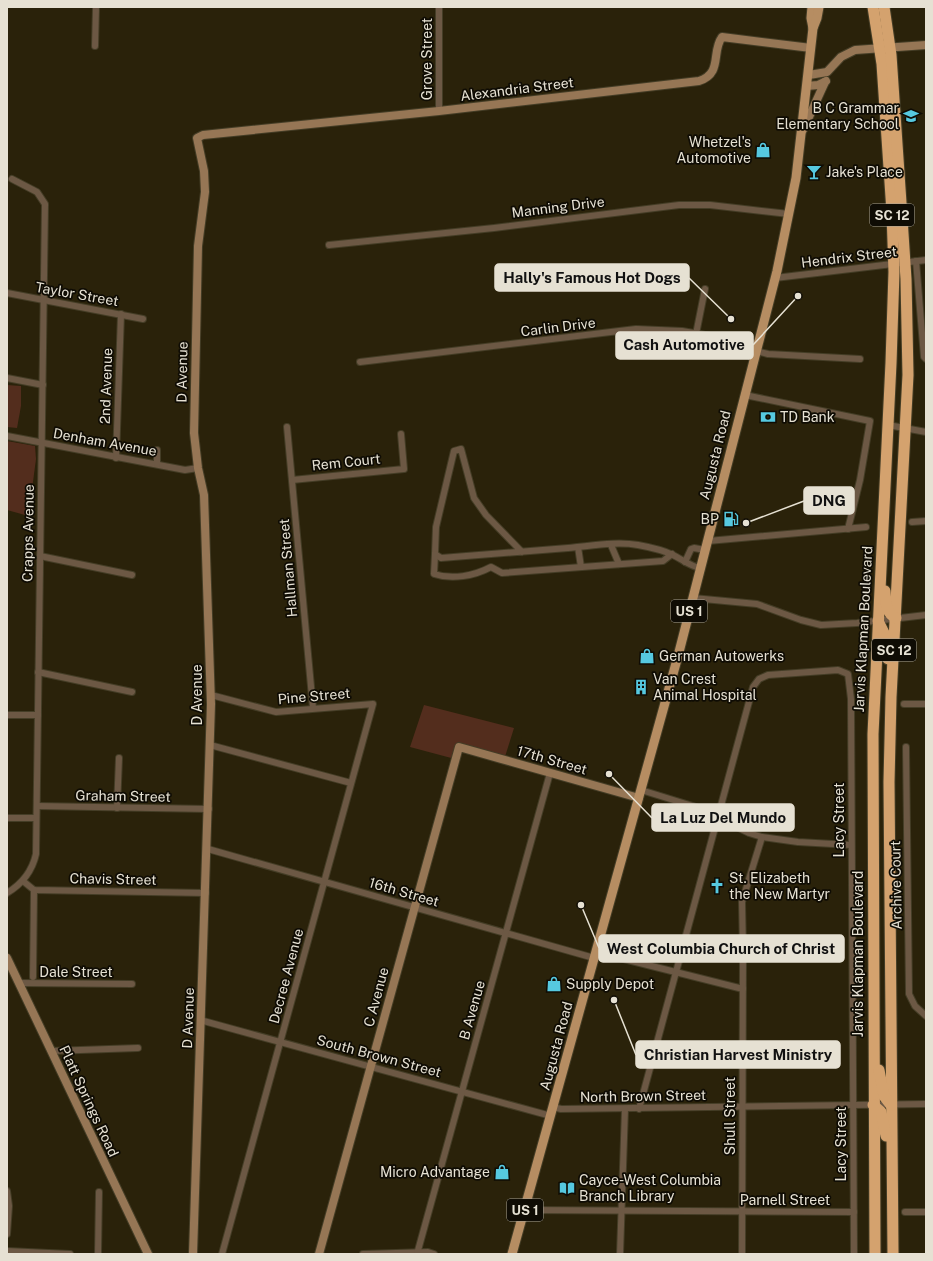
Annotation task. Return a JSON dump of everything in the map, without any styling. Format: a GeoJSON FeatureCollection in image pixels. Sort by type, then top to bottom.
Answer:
{"type":"FeatureCollection","features":[{"type":"Feature","properties":{"kind":"highway","name":"Jarvis Klapman Boulevard"},"geometry":{"type":"LineString","coordinates":[[873,7],[885,48]]}},
{"type":"Feature","properties":{"kind":"highway","name":"Jarvis Klapman Boulevard"},"geometry":{"type":"LineString","coordinates":[[884,7],[885,48],[899,263],[908,375],[891,697],[889,850],[892,1254]]}},
{"type":"Feature","properties":{"kind":"highway","name":"Jarvis Klapman Boulevard"},"geometry":{"type":"LineString","coordinates":[[875,1254],[873,748],[888,425],[899,263]]}},
{"type":"Feature","properties":{"kind":"highway"},"geometry":{"type":"LineString","coordinates":[[882,548],[887,610],[890,615],[896,618]]}},
{"type":"Feature","properties":{"kind":"highway"},"geometry":{"type":"LineString","coordinates":[[878,621],[884,631],[886,639],[891,697]]}},
{"type":"Feature","properties":{"kind":"highway"},"geometry":{"type":"LineString","coordinates":[[873,1022],[882,1087],[885,1099],[891,1105]]}},
{"type":"Feature","properties":{"kind":"highway"},"geometry":{"type":"LineString","coordinates":[[874,1105],[880,1109],[882,1116],[892,1175]]}},
{"type":"Feature","properties":{"kind":"main road","name":"Augusta Road"},"geometry":{"type":"LineString","coordinates":[[512,1254],[693,598],[775,278],[789,214],[801,134],[809,75],[813,28],[811,18],[812,7]]}},
{"type":"Feature","properties":{"kind":"main road","name":"Augusta Road"},"geometry":{"type":"LineString","coordinates":[[813,28],[818,18],[819,7]]}},
{"type":"Feature","properties":{"kind":"street"},"geometry":{"type":"LineString","coordinates":[[95,46],[96,7]]}},
{"type":"Feature","properties":{"kind":"street","name":"Grove Street"},"geometry":{"type":"LineString","coordinates":[[439,7],[439,111]]}},
{"type":"Feature","properties":{"kind":"street","name":"Alexandria Street"},"geometry":{"type":"LineString","coordinates":[[197,138],[203,135],[439,111],[699,81],[712,72],[716,63],[718,42],[722,38],[811,48]]}},
{"type":"Feature","properties":{"kind":"street"},"geometry":{"type":"LineString","coordinates":[[809,75],[823,73],[832,67],[841,57],[850,52],[926,45]]}},
{"type":"Feature","properties":{"kind":"street"},"geometry":{"type":"LineString","coordinates":[[801,134],[832,67]]}},
{"type":"Feature","properties":{"kind":"street"},"geometry":{"type":"LineString","coordinates":[[807,86],[818,85],[825,82]]}},
{"type":"Feature","properties":{"kind":"street","name":"D Avenue"},"geometry":{"type":"LineString","coordinates":[[193,1254],[200,1020],[208,849],[211,695],[204,495],[198,468],[194,419],[198,246],[205,192],[204,171],[197,138]]}},
{"type":"Feature","properties":{"kind":"street","name":"Crapps Avenue"},"geometry":{"type":"LineString","coordinates":[[7,893],[23,881],[34,862],[37,806],[45,204],[37,192],[12,179]]}},
{"type":"Feature","properties":{"kind":"street","name":"Manning Drive"},"geometry":{"type":"LineString","coordinates":[[329,245],[494,228],[679,205],[710,205],[789,214]]}},
{"type":"Feature","properties":{"kind":"street","name":"Hendrix Street"},"geometry":{"type":"LineString","coordinates":[[775,278],[926,260]]}},
{"type":"Feature","properties":{"kind":"street"},"geometry":{"type":"LineString","coordinates":[[916,261],[924,357],[926,359]]}},
{"type":"Feature","properties":{"kind":"street"},"geometry":{"type":"LineString","coordinates":[[696,334],[705,289]]}},
{"type":"Feature","properties":{"kind":"street","name":"Taylor Street"},"geometry":{"type":"LineString","coordinates":[[7,293],[143,319]]}},
{"type":"Feature","properties":{"kind":"street","name":"2nd Avenue"},"geometry":{"type":"LineString","coordinates":[[116,458],[121,314]]}},
{"type":"Feature","properties":{"kind":"street","name":"Carlin Drive"},"geometry":{"type":"LineString","coordinates":[[360,362],[636,329],[657,329],[696,334],[756,348],[768,354],[860,359]]}},
{"type":"Feature","properties":{"kind":"street"},"geometry":{"type":"LineString","coordinates":[[7,378],[43,385]]}},
{"type":"Feature","properties":{"kind":"street"},"geometry":{"type":"LineString","coordinates":[[745,395],[870,421],[860,480],[848,529]]}},
{"type":"Feature","properties":{"kind":"street"},"geometry":{"type":"LineString","coordinates":[[888,425],[926,432]]}},
{"type":"Feature","properties":{"kind":"street","name":"Hallman Street"},"geometry":{"type":"LineString","coordinates":[[286,427],[313,708]]}},
{"type":"Feature","properties":{"kind":"street","name":"Rem Court"},"geometry":{"type":"LineString","coordinates":[[292,480],[404,469],[401,434]]}},
{"type":"Feature","properties":{"kind":"street","name":"Denham Avenue"},"geometry":{"type":"LineString","coordinates":[[7,436],[42,444],[185,470],[198,468]]}},
{"type":"Feature","properties":{"kind":"street"},"geometry":{"type":"LineString","coordinates":[[491,567],[482,572],[465,576],[442,577],[434,574],[436,527],[454,451],[461,448],[474,498],[486,515],[522,552]]}},
{"type":"Feature","properties":{"kind":"street"},"geometry":{"type":"LineString","coordinates":[[157,450],[157,464]]}},
{"type":"Feature","properties":{"kind":"street"},"geometry":{"type":"LineString","coordinates":[[912,522],[926,521]]}},
{"type":"Feature","properties":{"kind":"street"},"geometry":{"type":"LineString","coordinates":[[685,562],[691,549],[694,548],[866,527]]}},
{"type":"Feature","properties":{"kind":"street"},"geometry":{"type":"LineString","coordinates":[[611,545],[619,564]]}},
{"type":"Feature","properties":{"kind":"street"},"geometry":{"type":"LineString","coordinates":[[435,554],[441,558],[578,547],[638,545],[672,554],[693,567],[700,568]]}},
{"type":"Feature","properties":{"kind":"street"},"geometry":{"type":"LineString","coordinates":[[578,547],[581,567]]}},
{"type":"Feature","properties":{"kind":"street"},"geometry":{"type":"LineString","coordinates":[[490,554],[491,567]]}},
{"type":"Feature","properties":{"kind":"street"},"geometry":{"type":"LineString","coordinates":[[491,567],[502,573],[663,561],[672,554]]}},
{"type":"Feature","properties":{"kind":"street"},"geometry":{"type":"LineString","coordinates":[[40,556],[132,575]]}},
{"type":"Feature","properties":{"kind":"street"},"geometry":{"type":"LineString","coordinates":[[693,598],[757,604],[816,624],[842,624],[926,615]]}},
{"type":"Feature","properties":{"kind":"street","name":"Lacy Street"},"geometry":{"type":"LineString","coordinates":[[718,818],[755,683],[759,679],[768,675],[838,670],[848,674],[851,699],[854,1254]]}},
{"type":"Feature","properties":{"kind":"street"},"geometry":{"type":"LineString","coordinates":[[38,672],[132,692]]}},
{"type":"Feature","properties":{"kind":"street","name":"Pine Street"},"geometry":{"type":"LineString","coordinates":[[211,695],[269,711],[374,704]]}},
{"type":"Feature","properties":{"kind":"street","name":"Decree Avenue"},"geometry":{"type":"LineString","coordinates":[[222,1254],[374,704]]}},
{"type":"Feature","properties":{"kind":"street"},"geometry":{"type":"LineString","coordinates":[[904,704],[926,704]]}},
{"type":"Feature","properties":{"kind":"street"},"geometry":{"type":"LineString","coordinates":[[7,714],[38,715]]}},
{"type":"Feature","properties":{"kind":"street"},"geometry":{"type":"LineString","coordinates":[[210,745],[351,783]]}},
{"type":"Feature","properties":{"kind":"street","name":"17th Street"},"geometry":{"type":"LineString","coordinates":[[459,747],[550,773],[640,794]]}},
{"type":"Feature","properties":{"kind":"street","name":"C Avenue"},"geometry":{"type":"LineString","coordinates":[[319,1254],[459,747]]}},
{"type":"Feature","properties":{"kind":"street","name":"Archive Court"},"geometry":{"type":"LineString","coordinates":[[906,747],[909,994],[916,1006],[926,1016]]}},
{"type":"Feature","properties":{"kind":"street"},"geometry":{"type":"LineString","coordinates":[[116,808],[119,758]]}},
{"type":"Feature","properties":{"kind":"street","name":"B Avenue"},"geometry":{"type":"LineString","coordinates":[[417,1253],[550,773]]}},
{"type":"Feature","properties":{"kind":"street"},"geometry":{"type":"LineString","coordinates":[[640,794],[696,807],[762,837],[798,842],[851,845]]}},
{"type":"Feature","properties":{"kind":"street","name":"Graham Street"},"geometry":{"type":"LineString","coordinates":[[37,806],[209,809]]}},
{"type":"Feature","properties":{"kind":"street"},"geometry":{"type":"LineString","coordinates":[[7,818],[36,818]]}},
{"type":"Feature","properties":{"kind":"street"},"geometry":{"type":"LineString","coordinates":[[639,1109],[718,818]]}},
{"type":"Feature","properties":{"kind":"street","name":"Shull Street"},"geometry":{"type":"LineString","coordinates":[[742,1254],[742,902],[762,837]]}},
{"type":"Feature","properties":{"kind":"street","name":"16th Street"},"geometry":{"type":"LineString","coordinates":[[208,849],[506,933],[743,989]]}},
{"type":"Feature","properties":{"kind":"street"},"geometry":{"type":"LineString","coordinates":[[23,881],[34,890],[33,977]]}},
{"type":"Feature","properties":{"kind":"street","name":"Chavis Street"},"geometry":{"type":"LineString","coordinates":[[34,890],[206,893]]}},
{"type":"Feature","properties":{"kind":"street","name":"Platt Springs Road"},"geometry":{"type":"LineString","coordinates":[[7,958],[148,1254]]}},
{"type":"Feature","properties":{"kind":"street","name":"Dale Street"},"geometry":{"type":"LineString","coordinates":[[19,983],[132,984]]}},
{"type":"Feature","properties":{"kind":"street","name":"South Brown Street"},"geometry":{"type":"LineString","coordinates":[[200,1020],[462,1091],[552,1111]]}},
{"type":"Feature","properties":{"kind":"street"},"geometry":{"type":"LineString","coordinates":[[51,1051],[138,1048]]}},
{"type":"Feature","properties":{"kind":"street","name":"North Brown Street"},"geometry":{"type":"LineString","coordinates":[[552,1111],[560,1109],[926,1104]]}},
{"type":"Feature","properties":{"kind":"street"},"geometry":{"type":"LineString","coordinates":[[620,1254],[624,1109]]}},
{"type":"Feature","properties":{"kind":"street"},"geometry":{"type":"LineString","coordinates":[[7,1191],[9,1206],[7,1234]]}},
{"type":"Feature","properties":{"kind":"street"},"geometry":{"type":"LineString","coordinates":[[98,1254],[99,1192]]}},
{"type":"Feature","properties":{"kind":"street","name":"Parnell Street"},"geometry":{"type":"LineString","coordinates":[[525,1210],[854,1212]]}},
{"type":"Feature","properties":{"kind":"street"},"geometry":{"type":"LineString","coordinates":[[905,1212],[926,1212]]}},
{"type":"Feature","properties":{"kind":"street"},"geometry":{"type":"LineString","coordinates":[[7,1250],[70,1254]]}},
{"type":"Feature","properties":{"kind":"street"},"geometry":{"type":"LineString","coordinates":[[363,1254],[434,1254]]}},
{"type":"Feature","properties":{"kind":"shaded area"},"geometry":{"type":"Polygon","coordinates":[[[7,385],[21,386],[21,406],[17,428],[7,427],[7,385]]]}},
{"type":"Feature","properties":{"kind":"shaded area"},"geometry":{"type":"Polygon","coordinates":[[[7,441],[35,446],[36,459],[29,512],[25,515],[7,510],[7,441]]]}},
{"type":"Feature","properties":{"kind":"shaded area"},"geometry":{"type":"Polygon","coordinates":[[[424,705],[514,728],[504,760],[459,747],[455,759],[410,747],[424,705]]]}},
{"type":"Feature","properties":{"kind":"place","name":"B C Grammar Elementary School"},"geometry":{"type":"Point","coordinates":[911,116]}},
{"type":"Feature","properties":{"kind":"place","name":"Whetzel's Automotive"},"geometry":{"type":"Point","coordinates":[763,150]}},
{"type":"Feature","properties":{"kind":"place","name":"Jake's Place"},"geometry":{"type":"Point","coordinates":[814,172]}},
{"type":"Feature","properties":{"kind":"place","name":"Cash Automotive"},"geometry":{"type":"Point","coordinates":[798,296]}},
{"type":"Feature","properties":{"kind":"place","name":"Hally's Famous Hot Dogs"},"geometry":{"type":"Point","coordinates":[731,319]}},
{"type":"Feature","properties":{"kind":"place","name":"TD Bank"},"geometry":{"type":"Point","coordinates":[768,417]}},
{"type":"Feature","properties":{"kind":"place","name":"BP"},"geometry":{"type":"Point","coordinates":[731,519]}},
{"type":"Feature","properties":{"kind":"place","name":"DNG"},"geometry":{"type":"Point","coordinates":[746,523]}},
{"type":"Feature","properties":{"kind":"place","name":"German Autowerks"},"geometry":{"type":"Point","coordinates":[647,656]}},
{"type":"Feature","properties":{"kind":"place","name":"Van Crest Animal Hospital"},"geometry":{"type":"Point","coordinates":[641,687]}},
{"type":"Feature","properties":{"kind":"place","name":"La Luz Del Mundo"},"geometry":{"type":"Point","coordinates":[609,774]}},
{"type":"Feature","properties":{"kind":"place","name":"St. Elizabeth the New Martyr"},"geometry":{"type":"Point","coordinates":[717,886]}},
{"type":"Feature","properties":{"kind":"place","name":"West Columbia Church of Christ"},"geometry":{"type":"Point","coordinates":[581,905]}},
{"type":"Feature","properties":{"kind":"place","name":"Supply Depot"},"geometry":{"type":"Point","coordinates":[554,984]}},
{"type":"Feature","properties":{"kind":"place","name":"Christian Harvest Ministry"},"geometry":{"type":"Point","coordinates":[614,1000]}},
{"type":"Feature","properties":{"kind":"place","name":"Micro Advantage"},"geometry":{"type":"Point","coordinates":[502,1172]}},
{"type":"Feature","properties":{"kind":"place","name":"Cayce-West Columbia Branch Library"},"geometry":{"type":"Point","coordinates":[567,1188]}}]}
